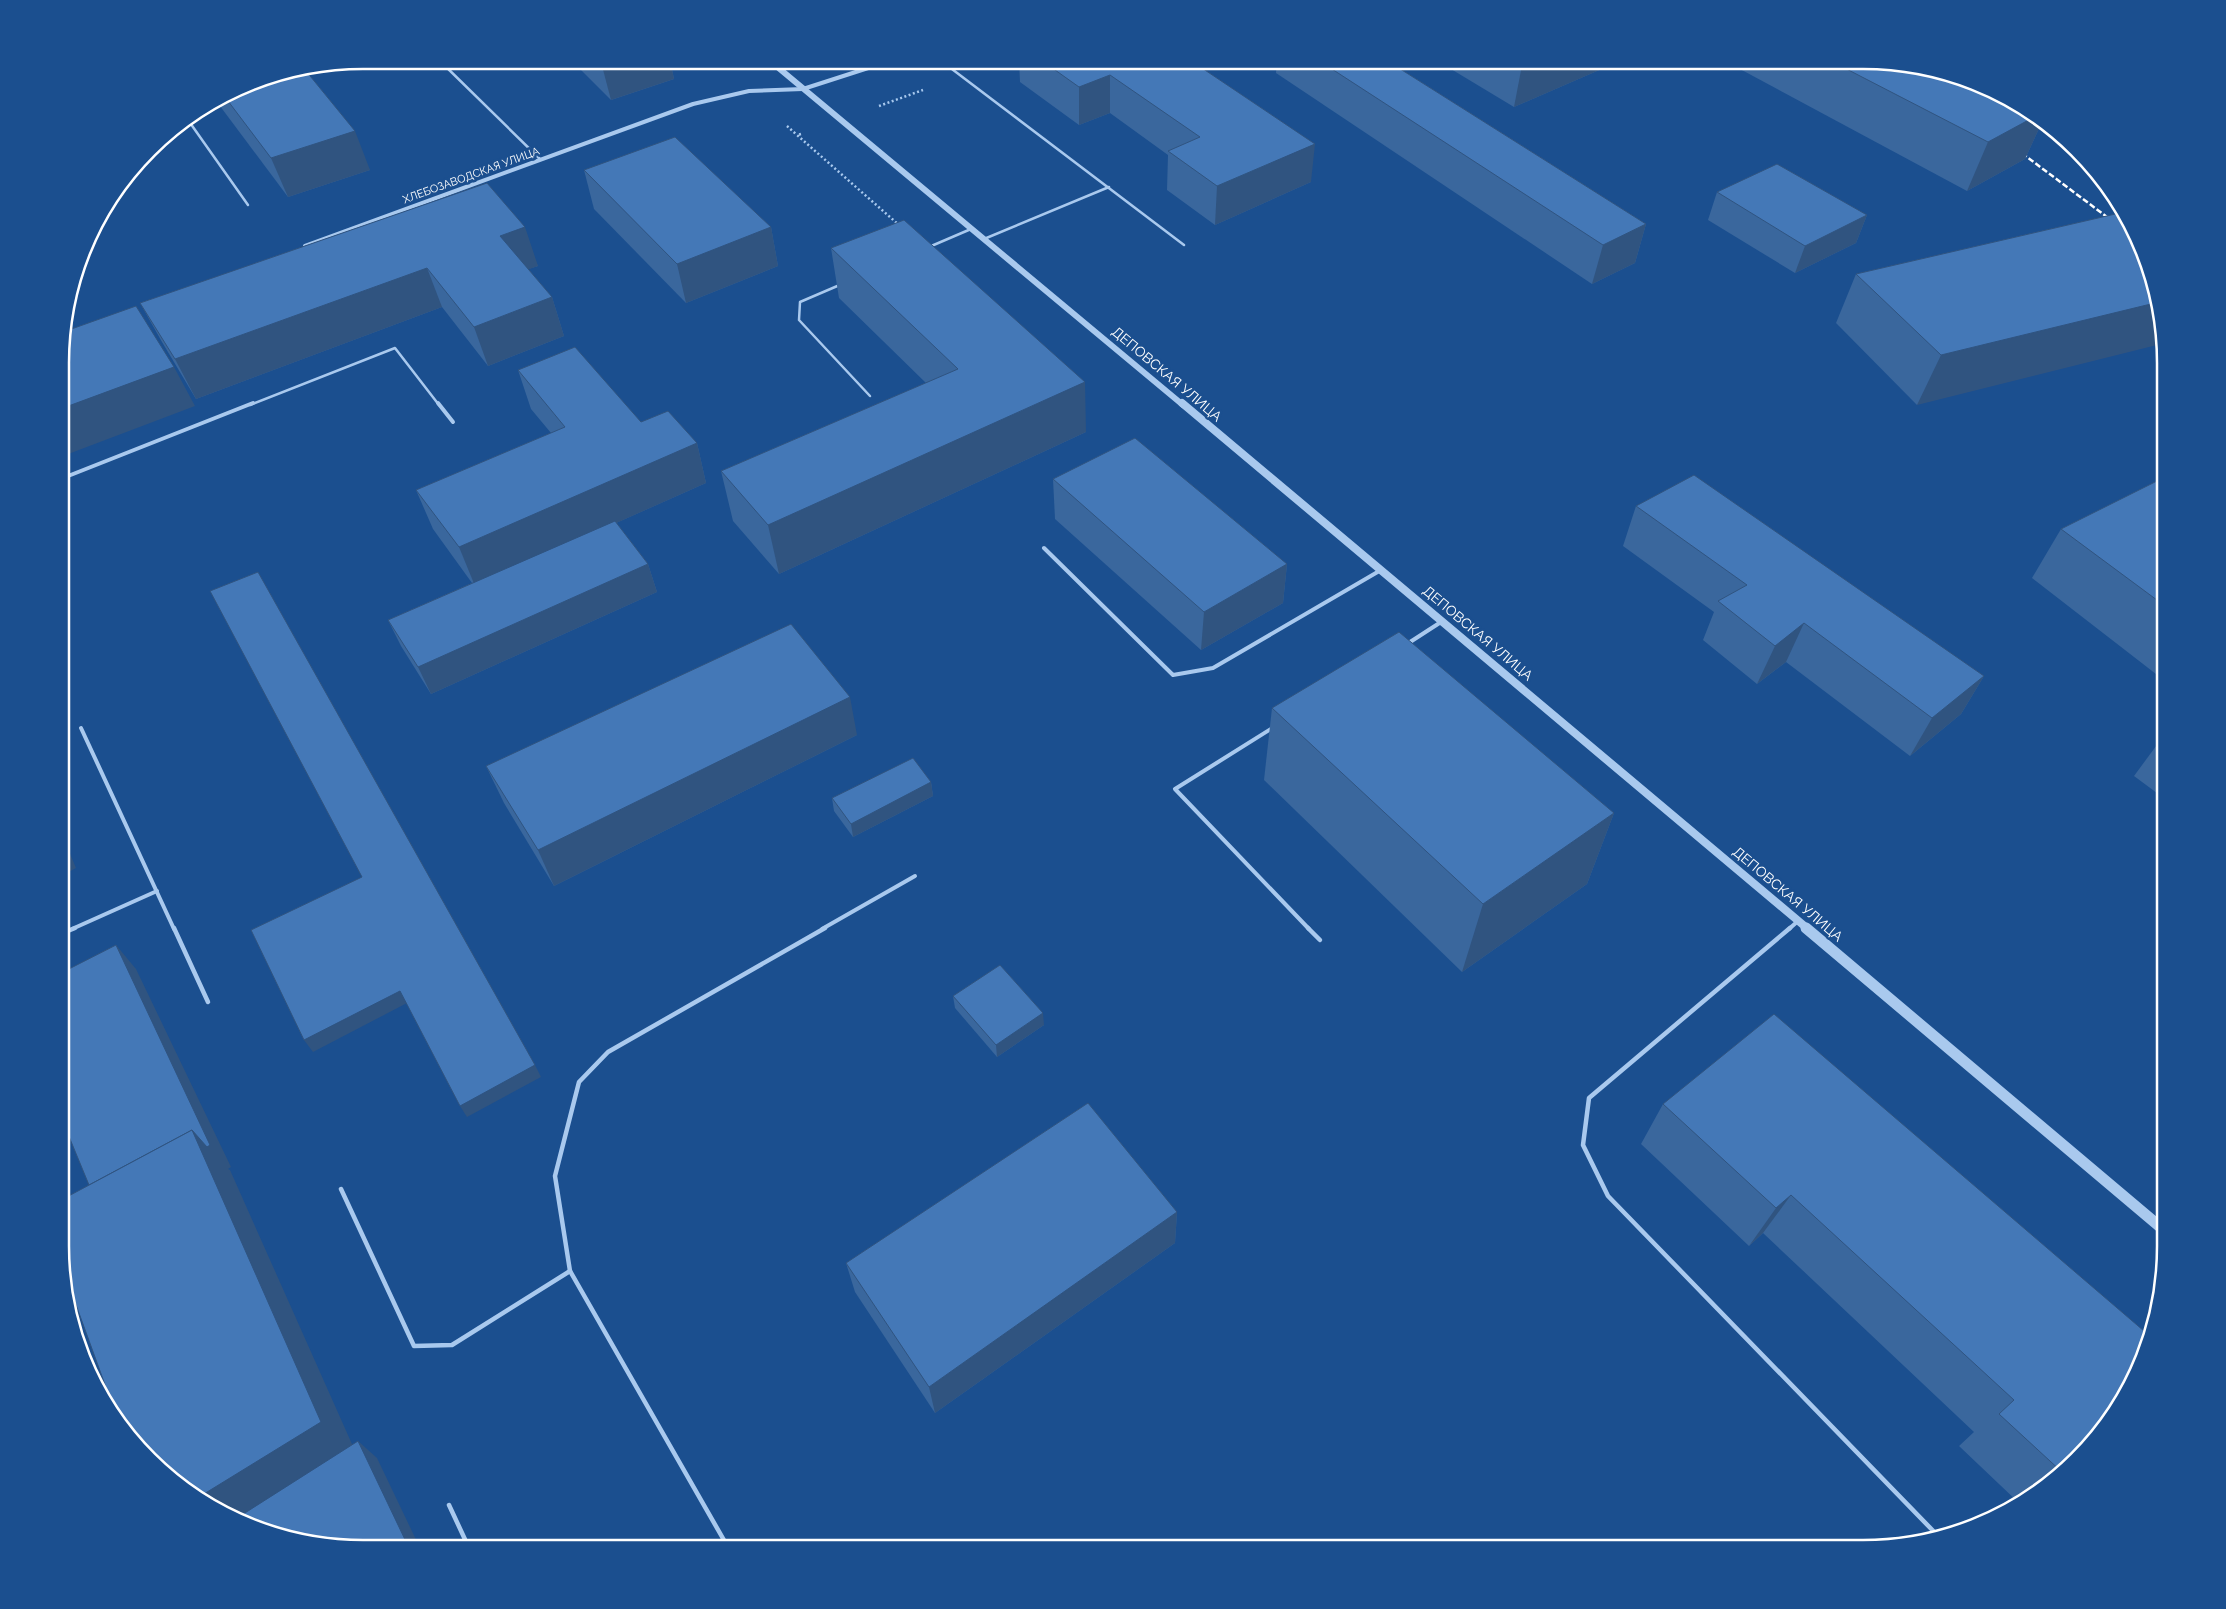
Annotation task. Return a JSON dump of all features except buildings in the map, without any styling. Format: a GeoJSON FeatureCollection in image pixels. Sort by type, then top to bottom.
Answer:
{"type":"FeatureCollection","features":[{"type":"Feature","properties":{"kind":"street","name":"ДЕПОВСКАЯ УЛИЦА"},"geometry":{"type":"LineString","coordinates":[[780,69],[1443,621],[2157,1224]]}},
{"type":"Feature","properties":{"kind":"street","name":"ХЛЕБОЗАВОДСКАЯ УЛИЦА"},"geometry":{"type":"LineString","coordinates":[[297,249],[692,104],[749,91],[803,89],[865,69]]}},
{"type":"Feature","properties":{"kind":"lane"},"geometry":{"type":"LineString","coordinates":[[449,69],[540,159]]}},
{"type":"Feature","properties":{"kind":"lane"},"geometry":{"type":"LineString","coordinates":[[952,69],[1184,245]]}},
{"type":"Feature","properties":{"kind":"lane"},"geometry":{"type":"LineString","coordinates":[[191,125],[248,205]]}},
{"type":"Feature","properties":{"kind":"lane"},"geometry":{"type":"LineString","coordinates":[[984,240],[1109,187]]}},
{"type":"Feature","properties":{"kind":"lane"},"geometry":{"type":"LineString","coordinates":[[926,248],[971,229]]}},
{"type":"Feature","properties":{"kind":"lane"},"geometry":{"type":"LineString","coordinates":[[845,283],[800,302],[799,320],[870,396]]}},
{"type":"Feature","properties":{"kind":"lane"},"geometry":{"type":"LineString","coordinates":[[69,475],[395,348],[453,422]]}},
{"type":"Feature","properties":{"kind":"lane"},"geometry":{"type":"LineString","coordinates":[[1044,548],[1173,675],[1213,668],[1381,570]]}},
{"type":"Feature","properties":{"kind":"lane"},"geometry":{"type":"LineString","coordinates":[[1401,647],[1443,621]]}},
{"type":"Feature","properties":{"kind":"lane"},"geometry":{"type":"LineString","coordinates":[[1275,726],[1175,790],[1320,940]]}},
{"type":"Feature","properties":{"kind":"lane"},"geometry":{"type":"LineString","coordinates":[[81,728],[208,1002]]}},
{"type":"Feature","properties":{"kind":"lane"},"geometry":{"type":"LineString","coordinates":[[724,1540],[570,1271],[555,1176],[579,1082],[608,1052],[915,876]]}},
{"type":"Feature","properties":{"kind":"lane"},"geometry":{"type":"LineString","coordinates":[[69,930],[157,891]]}},
{"type":"Feature","properties":{"kind":"lane"},"geometry":{"type":"LineString","coordinates":[[1798,921],[1589,1098],[1583,1146],[1608,1196],[1934,1531]]}},
{"type":"Feature","properties":{"kind":"lane"},"geometry":{"type":"LineString","coordinates":[[341,1189],[414,1346],[452,1344],[570,1271]]}},
{"type":"Feature","properties":{"kind":"lane"},"geometry":{"type":"LineString","coordinates":[[449,1505],[465,1540]]}},
{"type":"Feature","properties":{"kind":"railway"},"geometry":{"type":"LineString","coordinates":[[2015,148],[2107,217]]}}]}
